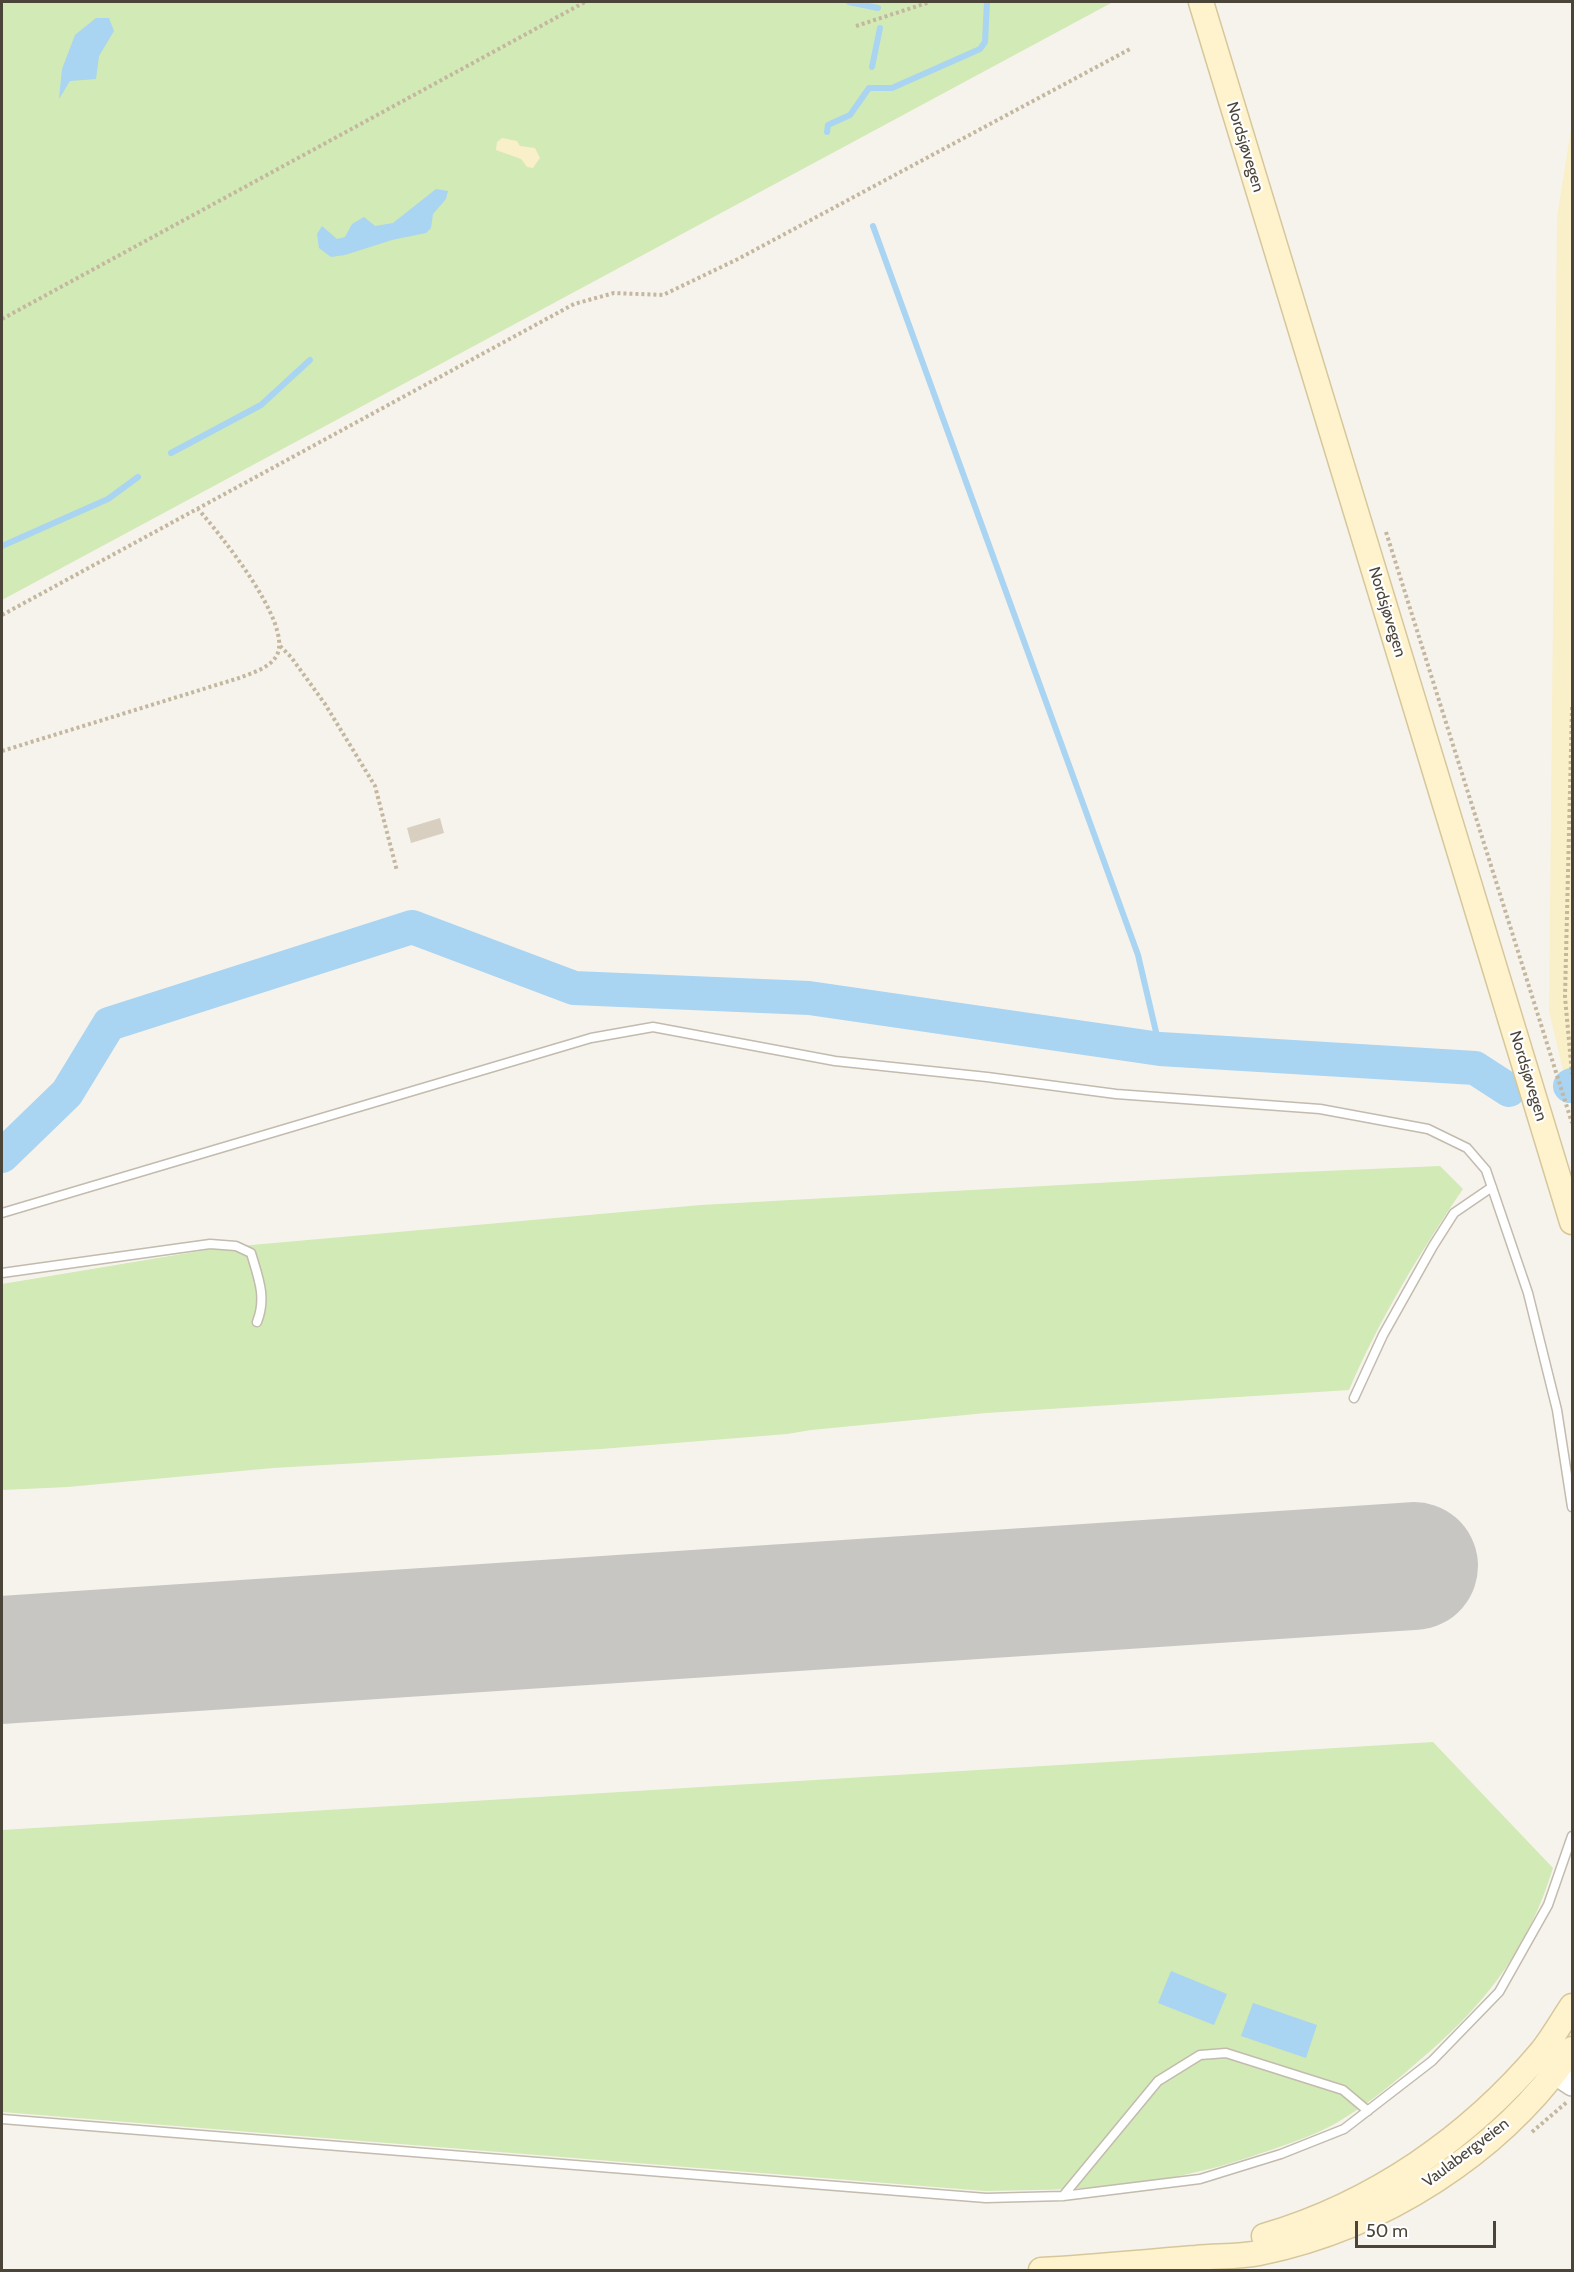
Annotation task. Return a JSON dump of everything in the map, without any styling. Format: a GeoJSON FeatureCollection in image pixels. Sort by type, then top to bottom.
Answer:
{"type":"FeatureCollection","features":[{"type":"Feature","properties":{"kind":"main road","name":"Nordsjøvegen"},"geometry":{"type":"LineString","coordinates":[[1201,2],[1572,1222]]}},
{"type":"Feature","properties":{"kind":"main road"},"geometry":{"type":"LineString","coordinates":[[1543,2049],[1572,2006]]}},
{"type":"Feature","properties":{"kind":"main road","name":"Vaulabergveien"},"geometry":{"type":"LineString","coordinates":[[1193,2258],[1292,2228],[1340,2208],[1390,2182],[1435,2152],[1476,2119],[1543,2049]]}},
{"type":"Feature","properties":{"kind":"main road"},"geometry":{"type":"LineString","coordinates":[[1563,2079],[1572,2051]]}},
{"type":"Feature","properties":{"kind":"main road","name":"Vaulabergveien"},"geometry":{"type":"LineString","coordinates":[[1041,2271],[1257,2254],[1307,2241],[1395,2204],[1448,2172],[1563,2079]]}},
{"type":"Feature","properties":{"kind":"street"},"geometry":{"type":"LineString","coordinates":[[1543,2049],[1572,2051]]}},
{"type":"Feature","properties":{"kind":"street"},"geometry":{"type":"LineString","coordinates":[[1543,2049],[1563,2079]]}},
{"type":"Feature","properties":{"kind":"lane"},"geometry":{"type":"LineString","coordinates":[[2,1213],[591,1038],[653,1027],[835,1061],[987,1077],[1116,1094],[1320,1109],[1387,1120],[1428,1129],[1467,1148],[1486,1170],[1528,1293],[1557,1410],[1572,1507]]}},
{"type":"Feature","properties":{"kind":"lane"},"geometry":{"type":"LineString","coordinates":[[1354,1398],[1383,1335],[1454,1213],[1492,1187]]}},
{"type":"Feature","properties":{"kind":"lane"},"geometry":{"type":"LineString","coordinates":[[2,1274],[210,1244],[236,1246],[250,1253],[261,1284],[262,1309],[257,1322]]}},
{"type":"Feature","properties":{"kind":"lane"},"geometry":{"type":"LineString","coordinates":[[2,2119],[986,2198],[1063,2196],[1200,2179],[1281,2154],[1344,2129],[1432,2061],[1499,1992],[1548,1905],[1572,1836]]}},
{"type":"Feature","properties":{"kind":"lane"},"geometry":{"type":"LineString","coordinates":[[1063,2196],[1158,2081],[1200,2055],[1226,2053],[1343,2090],[1368,2111]]}},
{"type":"Feature","properties":{"kind":"path"},"geometry":{"type":"LineString","coordinates":[[2,319],[585,2]]}},
{"type":"Feature","properties":{"kind":"path"},"geometry":{"type":"LineString","coordinates":[[856,26],[930,2]]}},
{"type":"Feature","properties":{"kind":"path"},"geometry":{"type":"LineString","coordinates":[[2,615],[574,304],[614,293],[663,295],[738,259],[1132,48]]}},
{"type":"Feature","properties":{"kind":"path"},"geometry":{"type":"LineString","coordinates":[[2,751],[239,678],[271,663],[280,645],[279,633],[273,616],[222,537],[198,509]]}},
{"type":"Feature","properties":{"kind":"path"},"geometry":{"type":"LineString","coordinates":[[1386,531],[1572,1123]]}},
{"type":"Feature","properties":{"kind":"path"},"geometry":{"type":"LineString","coordinates":[[280,645],[325,704],[375,786],[397,872]]}},
{"type":"Feature","properties":{"kind":"path"},"geometry":{"type":"LineString","coordinates":[[1572,707],[1565,997],[1572,1074]]}},
{"type":"Feature","properties":{"kind":"green space"},"geometry":{"type":"Polygon","coordinates":[[[2,2],[1113,2],[2,600],[2,2]]]}},
{"type":"Feature","properties":{"kind":"green space"},"geometry":{"type":"Polygon","coordinates":[[[1440,1166],[1463,1189],[1401,1287],[1373,1338],[1349,1390],[986,1413],[787,1434],[601,1449],[273,1468],[68,1487],[2,1490],[2,1284],[218,1248],[701,1205],[1440,1166]]]}},
{"type":"Feature","properties":{"kind":"green space"},"geometry":{"type":"Polygon","coordinates":[[[1433,1742],[1553,1868],[1532,1922],[1519,1947],[1488,1992],[1470,2013],[1428,2053],[1374,2098],[1338,2122],[1314,2134],[1209,2169],[1163,2179],[1113,2186],[985,2191],[2,2112],[2,1830],[1433,1742]]]}},
{"type":"Feature","properties":{"kind":"sand"},"geometry":{"type":"Polygon","coordinates":[[[1572,123],[1572,1109],[1549,1011],[1557,217],[1572,123]]]}},
{"type":"Feature","properties":{"kind":"sand"},"geometry":{"type":"Polygon","coordinates":[[[502,138],[517,141],[520,146],[535,148],[540,158],[533,168],[527,167],[521,159],[496,150],[497,142],[502,138]]]}},
{"type":"Feature","properties":{"kind":"water"},"geometry":{"type":"Polygon","coordinates":[[[96,18],[109,18],[114,31],[99,56],[96,79],[70,81],[59,99],[62,69],[75,35],[96,18]]]}},
{"type":"Feature","properties":{"kind":"water"},"geometry":{"type":"Polygon","coordinates":[[[436,189],[448,191],[446,199],[433,214],[431,228],[426,233],[331,257],[319,248],[317,234],[322,226],[337,239],[345,237],[352,224],[364,217],[375,226],[393,223],[436,189]]]}},
{"type":"Feature","properties":{"kind":"water"},"geometry":{"type":"Polygon","coordinates":[[[1171,1971],[1227,1994],[1214,2025],[1158,2003],[1171,1971]]]}},
{"type":"Feature","properties":{"kind":"water"},"geometry":{"type":"Polygon","coordinates":[[[1253,2003],[1317,2025],[1306,2058],[1241,2036],[1253,2003]]]}},
{"type":"Feature","properties":{"kind":"building"},"geometry":{"type":"Polygon","coordinates":[[[440,818],[444,833],[411,843],[407,828],[440,818]]]}},
{"type":"Feature","properties":{"kind":"waterway"},"geometry":{"type":"LineString","coordinates":[[849,2],[878,8]]}},
{"type":"Feature","properties":{"kind":"waterway"},"geometry":{"type":"LineString","coordinates":[[827,132],[828,125],[850,115],[869,88],[892,88],[980,49],[985,42],[987,2]]}},
{"type":"Feature","properties":{"kind":"waterway"},"geometry":{"type":"LineString","coordinates":[[872,67],[880,28]]}},
{"type":"Feature","properties":{"kind":"waterway"},"geometry":{"type":"LineString","coordinates":[[873,226],[1138,955],[1160,1049]]}},
{"type":"Feature","properties":{"kind":"waterway"},"geometry":{"type":"LineString","coordinates":[[171,453],[261,405],[310,360]]}},
{"type":"Feature","properties":{"kind":"waterway"},"geometry":{"type":"LineString","coordinates":[[2,546],[108,499],[138,477]]}},
{"type":"Feature","properties":{"kind":"waterway"},"geometry":{"type":"LineString","coordinates":[[2,1156],[67,1093],[109,1024],[412,927],[574,988],[809,998],[1160,1049],[1475,1068],[1509,1090]]}},
{"type":"Feature","properties":{"kind":"waterway"},"geometry":{"type":"LineString","coordinates":[[2,1148],[7,1149]]}},
{"type":"Feature","properties":{"kind":"runway"},"geometry":{"type":"LineString","coordinates":[[2,1660],[1414,1566]]}}]}
